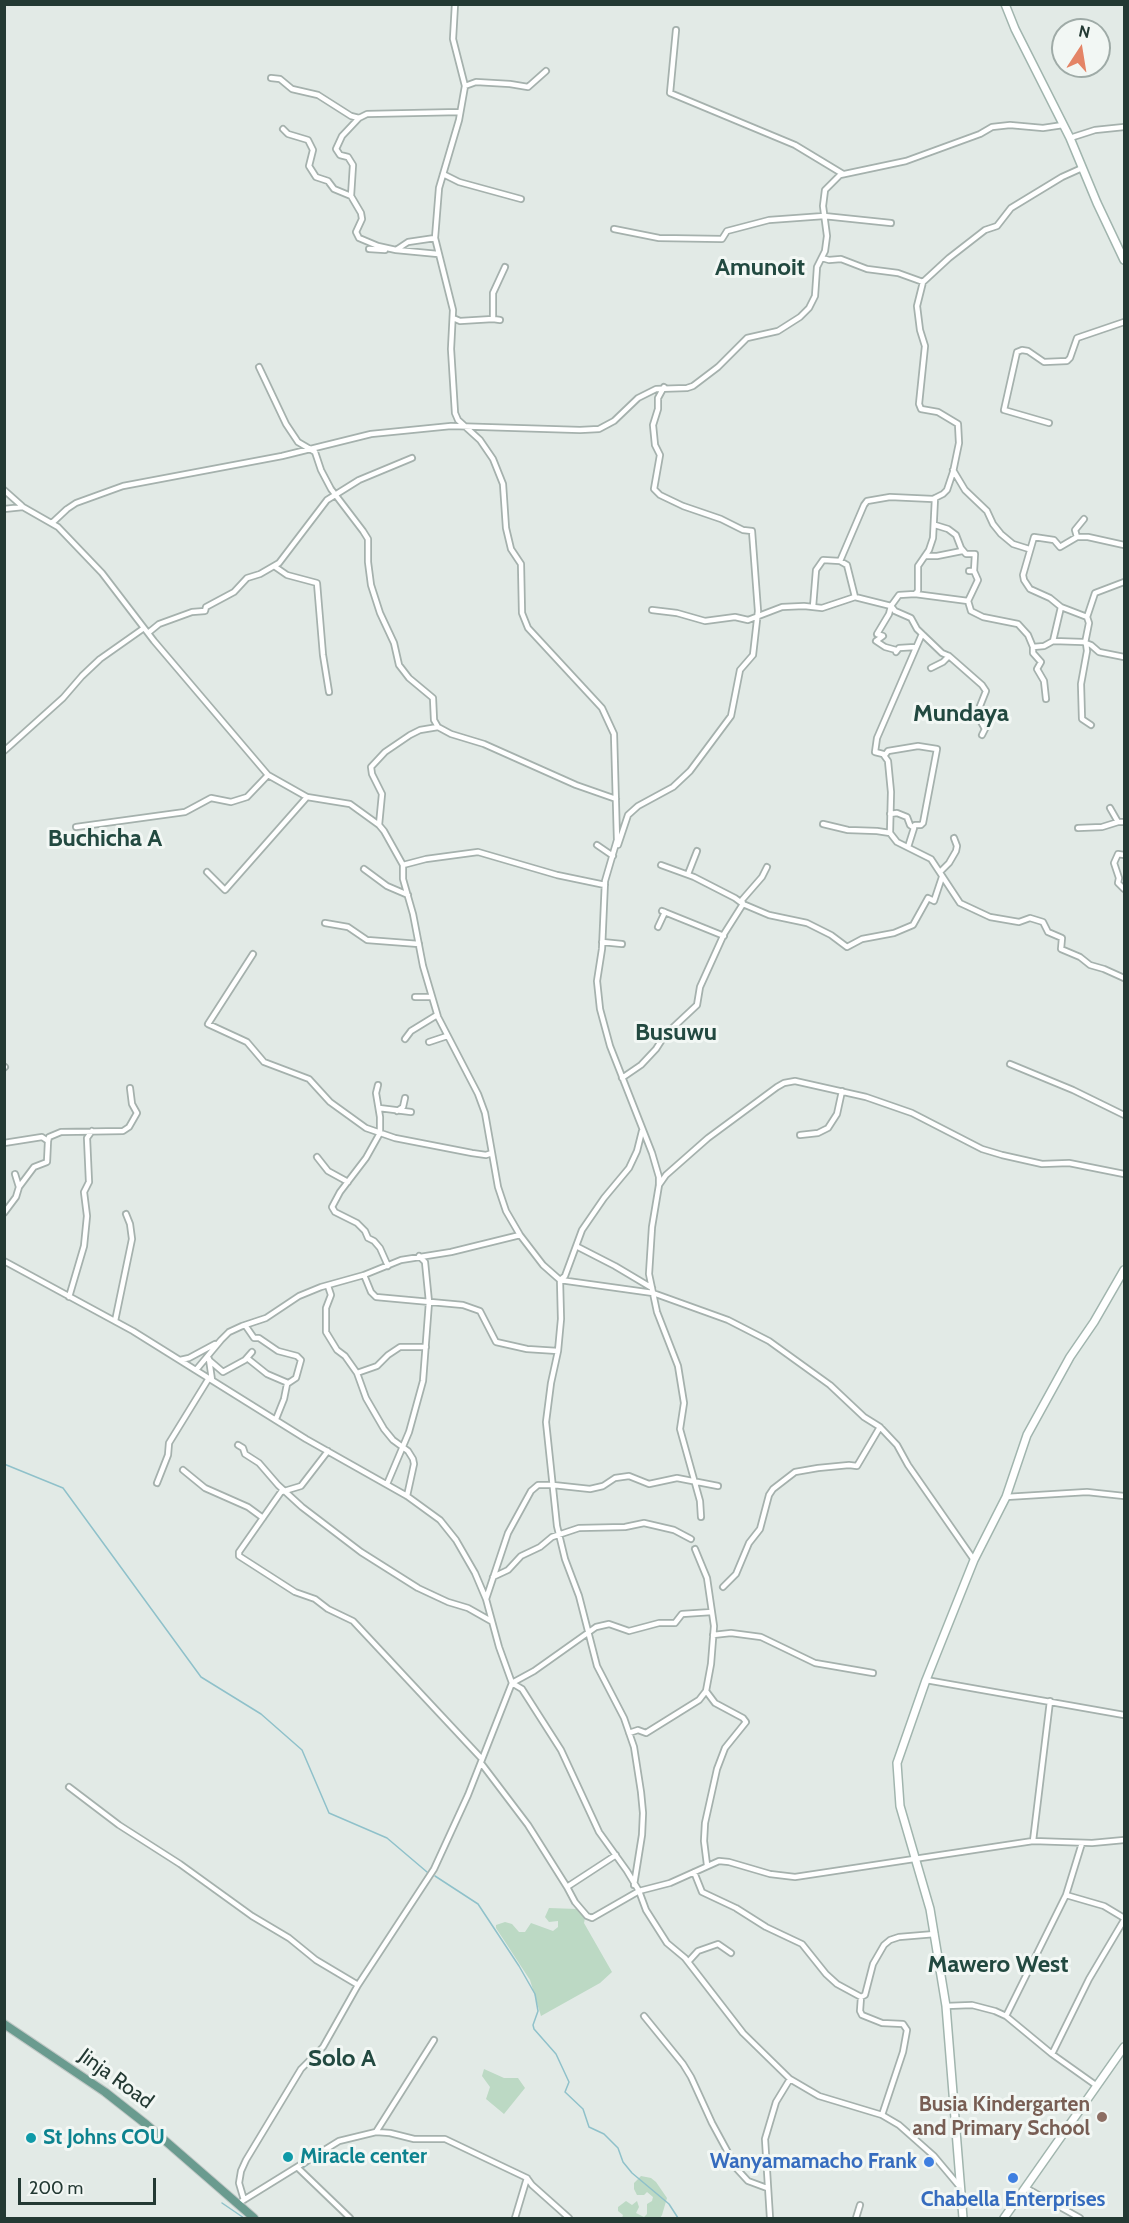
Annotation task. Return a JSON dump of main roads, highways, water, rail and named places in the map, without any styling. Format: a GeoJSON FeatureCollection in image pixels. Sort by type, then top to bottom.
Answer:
{"type":"FeatureCollection","features":[{"type":"Feature","properties":{"kind":"main road"},"geometry":{"type":"LineString","coordinates":[[1005,4],[1015,30],[1070,138],[1125,260]]}},
{"type":"Feature","properties":{"kind":"main road"},"geometry":{"type":"LineString","coordinates":[[963,2218],[952,2052],[946,2006],[927,1899],[900,1806],[897,1774],[900,1752],[974,1560],[1006,1497],[1027,1435],[1070,1357],[1125,1270]]}},
{"type":"Feature","properties":{"kind":"main road","name":"Jinja Road"},"geometry":{"type":"LineString","coordinates":[[4,2024],[105,2092],[147,2124],[241,2202],[254,2218]]}},
{"type":"Feature","properties":{"kind":"main road"},"geometry":{"type":"LineString","coordinates":[[1004,2218],[1125,2047]]}},
{"type":"Feature","properties":{"kind":"waterway"},"geometry":{"type":"LineString","coordinates":[[4,1464],[63,1488],[201,1677],[261,1714],[302,1750],[329,1813],[387,1838],[427,1872]]}},
{"type":"Feature","properties":{"kind":"waterway"},"geometry":{"type":"LineString","coordinates":[[435,1876],[478,1904],[519,1966],[535,1994],[538,2011],[533,2025],[534,2029],[556,2054],[569,2082],[565,2092],[583,2109],[589,2127],[604,2134],[618,2148],[623,2162],[632,2173],[669,2204],[678,2218]]}},
{"type":"Feature","properties":{"kind":"waterway"},"geometry":{"type":"LineString","coordinates":[[317,2159],[333,2149]]}},
{"type":"Feature","properties":{"kind":"waterway"},"geometry":{"type":"LineString","coordinates":[[303,2168],[313,2161]]}},
{"type":"Feature","properties":{"kind":"waterway"},"geometry":{"type":"LineString","coordinates":[[222,2203],[244,2218]]}},
{"type":"Feature","properties":{"kind":"place","name":"Busia Kindergarten and Primary School"},"geometry":{"type":"Point","coordinates":[1102,2117]}},
{"type":"Feature","properties":{"kind":"place","name":"St Johns COU"},"geometry":{"type":"Point","coordinates":[31,2138]}},
{"type":"Feature","properties":{"kind":"place","name":"Miracle center"},"geometry":{"type":"Point","coordinates":[288,2157]}},
{"type":"Feature","properties":{"kind":"place","name":"Wanyamamacho Frank"},"geometry":{"type":"Point","coordinates":[929,2162]}},
{"type":"Feature","properties":{"kind":"place","name":"Chabella Enterprises"},"geometry":{"type":"Point","coordinates":[1013,2178]}},
{"type":"Feature","properties":{"kind":"district","name":"Amunoit"},"geometry":{"type":"Point","coordinates":[760,268]}},
{"type":"Feature","properties":{"kind":"district","name":"Mundaya"},"geometry":{"type":"Point","coordinates":[961,714]}},
{"type":"Feature","properties":{"kind":"district","name":"Buchicha A"},"geometry":{"type":"Point","coordinates":[105,839]}},
{"type":"Feature","properties":{"kind":"district","name":"Busuwu"},"geometry":{"type":"Point","coordinates":[676,1033]}},
{"type":"Feature","properties":{"kind":"district","name":"Mawero West"},"geometry":{"type":"Point","coordinates":[998,1965]}},
{"type":"Feature","properties":{"kind":"district","name":"Solo A"},"geometry":{"type":"Point","coordinates":[342,2059]}}]}
